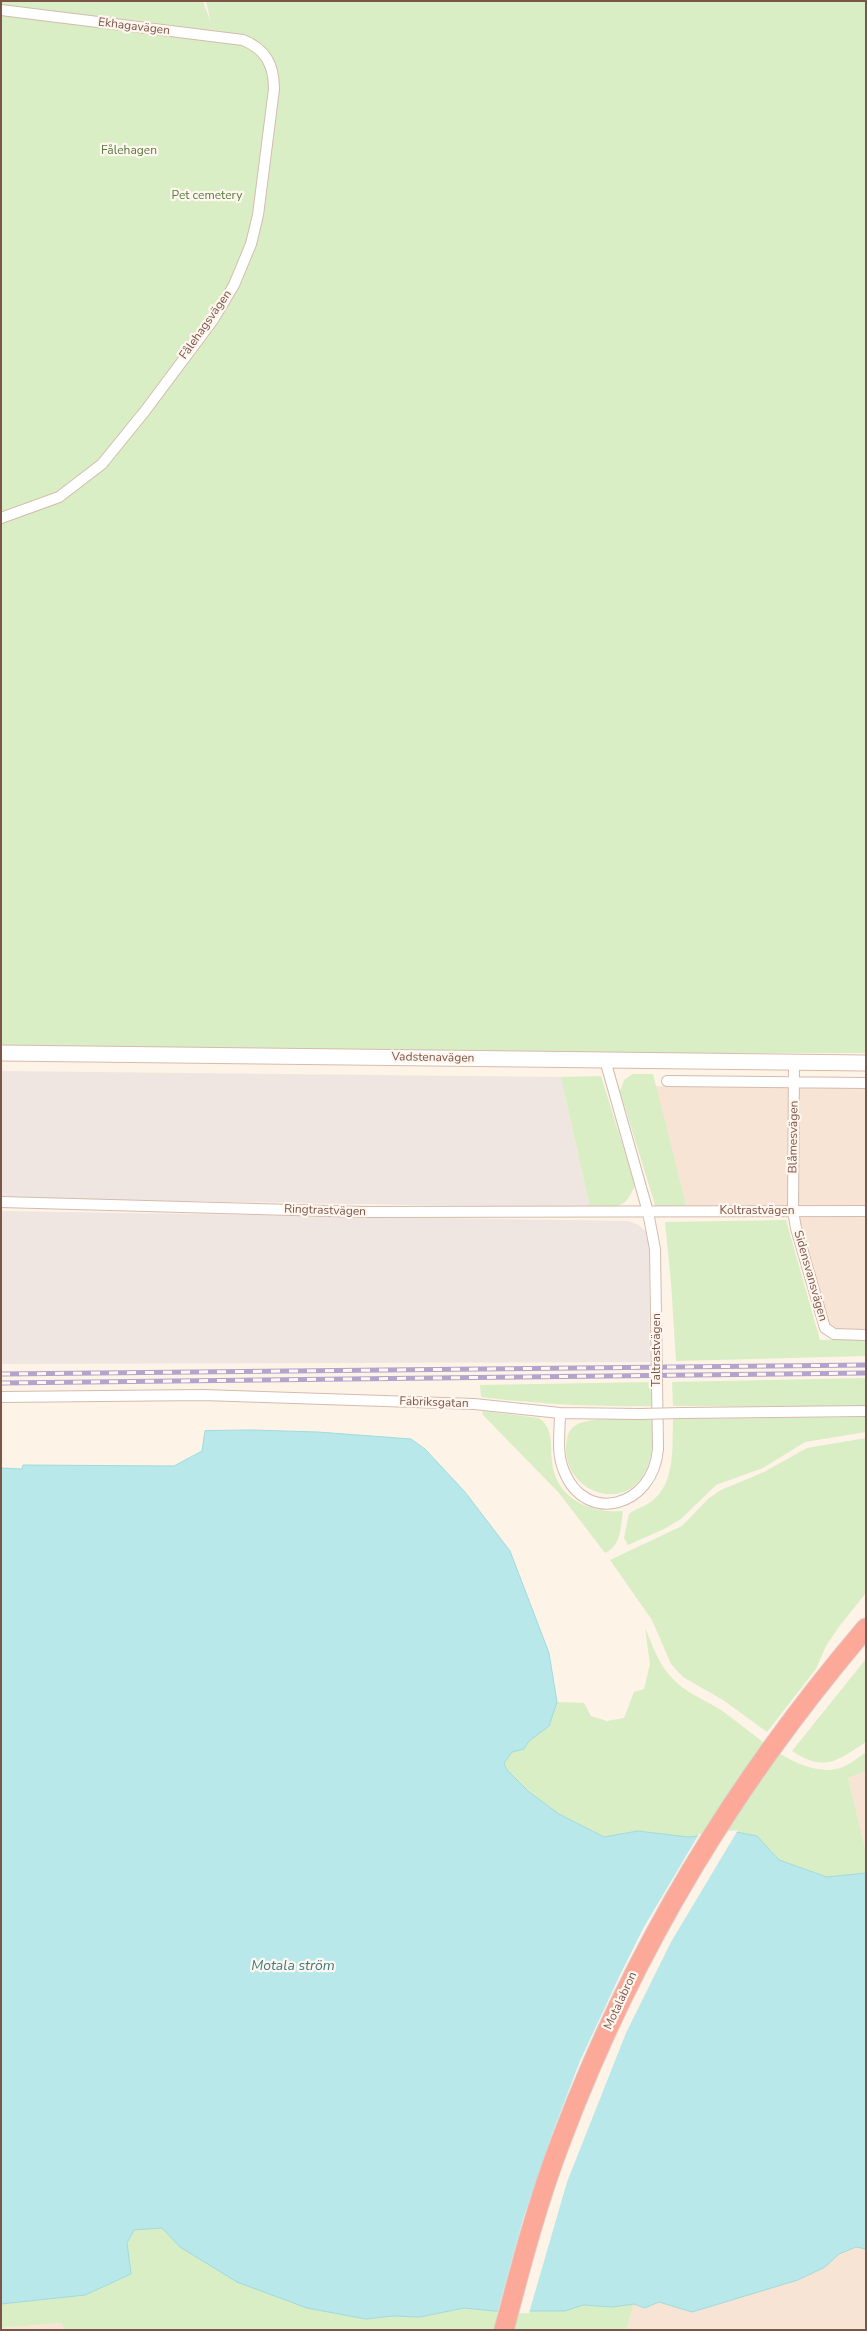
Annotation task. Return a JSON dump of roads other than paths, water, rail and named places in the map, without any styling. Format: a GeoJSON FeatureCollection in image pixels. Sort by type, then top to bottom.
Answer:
{"type":"FeatureCollection","features":[{"type":"Feature","properties":{"kind":"highway"},"geometry":{"type":"LineString","coordinates":[[808,1708],[866,1628]]}},
{"type":"Feature","properties":{"kind":"highway"},"geometry":{"type":"LineString","coordinates":[[808,1708],[866,1647]]}},
{"type":"Feature","properties":{"kind":"highway","name":"Motalabron"},"geometry":{"type":"LineString","coordinates":[[504,2330],[548,2176],[591,2065],[625,1991],[668,1908],[706,1844],[765,1755],[808,1708]]}},
{"type":"Feature","properties":{"kind":"highway","name":"Motalabron"},"geometry":{"type":"LineString","coordinates":[[518,2330],[546,2226],[574,2142],[640,1987],[684,1905],[808,1708]]}},
{"type":"Feature","properties":{"kind":"main road","name":"Vadstenavägen"},"geometry":{"type":"LineString","coordinates":[[1,1053],[866,1063]]}},
{"type":"Feature","properties":{"kind":"street","name":"Ekhagavägen"},"geometry":{"type":"LineString","coordinates":[[1,10],[133,28],[231,37],[252,44],[263,52]]}},
{"type":"Feature","properties":{"kind":"street","name":"Fålehagsvägen"},"geometry":{"type":"LineString","coordinates":[[1,518],[59,497],[102,464],[145,411],[213,320],[234,285],[251,244],[256,225],[272,115],[274,78],[272,66],[263,52]]}},
{"type":"Feature","properties":{"kind":"street","name":"Taltrastvägen"},"geometry":{"type":"LineString","coordinates":[[560,1413],[561,1462],[568,1479],[583,1495],[605,1503],[618,1502],[634,1496],[648,1483],[654,1472],[658,1449],[657,1268],[653,1230],[604,1060]]}},
{"type":"Feature","properties":{"kind":"street","name":"Blåmesvägen"},"geometry":{"type":"LineString","coordinates":[[793,1211],[794,1062]]}},
{"type":"Feature","properties":{"kind":"street"},"geometry":{"type":"LineString","coordinates":[[667,1081],[866,1084]]}},
{"type":"Feature","properties":{"kind":"street","name":"Ringtrastvägen"},"geometry":{"type":"LineString","coordinates":[[1,1202],[365,1212],[648,1212]]}},
{"type":"Feature","properties":{"kind":"street","name":"Sidensvansvägen"},"geometry":{"type":"LineString","coordinates":[[793,1211],[822,1323],[834,1334],[866,1335]]}},
{"type":"Feature","properties":{"kind":"street","name":"Koltrastvägen"},"geometry":{"type":"LineString","coordinates":[[648,1212],[866,1211]]}},
{"type":"Feature","properties":{"kind":"street","name":"Fabriksgatan"},"geometry":{"type":"LineString","coordinates":[[1,1397],[203,1395],[474,1404],[560,1413],[866,1412]]}},
{"type":"Feature","properties":{"kind":"water","name":"Motala ström"},"geometry":{"type":"Polygon","coordinates":[[[205,1431],[318,1432],[411,1439],[425,1449],[465,1492],[510,1551],[549,1653],[557,1702],[549,1726],[529,1741],[524,1749],[512,1752],[504,1763],[507,1770],[529,1792],[559,1814],[604,1837],[638,1831],[688,1837],[736,1832],[757,1836],[779,1860],[827,1877],[866,1873],[866,2249],[856,2247],[839,2254],[825,2267],[798,2280],[692,2312],[659,2302],[645,2308],[634,2304],[612,2307],[583,2305],[565,2311],[494,2311],[464,2308],[420,2317],[392,2316],[366,2319],[307,2308],[237,2282],[180,2247],[162,2228],[134,2230],[127,2243],[131,2274],[85,2295],[1,2304],[1,1468],[22,1469],[23,1465],[174,1466],[202,1451],[205,1431]]]}},
{"type":"Feature","properties":{"kind":"railway"},"geometry":{"type":"LineString","coordinates":[[1,1374],[866,1365]]}},
{"type":"Feature","properties":{"kind":"railway"},"geometry":{"type":"LineString","coordinates":[[1,1383],[866,1373]]}},
{"type":"Feature","properties":{"kind":"park label","name":"Fålehagen"},"geometry":{"type":"Point","coordinates":[129,151]}},
{"type":"Feature","properties":{"kind":"park label","name":"Pet cemetery"},"geometry":{"type":"Point","coordinates":[207,196]}}]}
